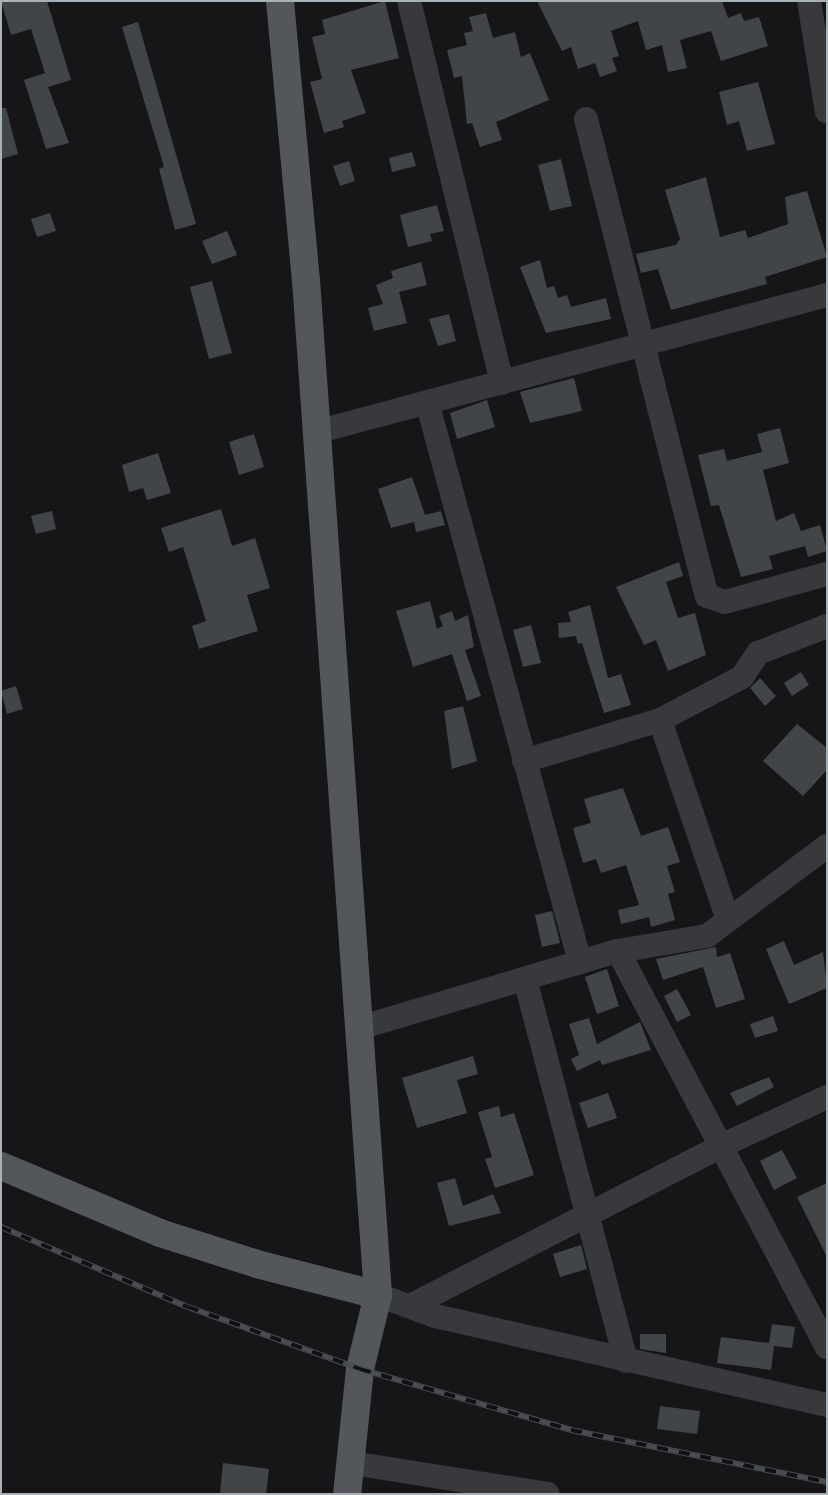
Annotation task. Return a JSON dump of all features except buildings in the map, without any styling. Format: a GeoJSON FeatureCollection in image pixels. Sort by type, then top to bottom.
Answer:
{"type":"FeatureCollection","features":[{"type":"Feature","properties":{"kind":"main road"},"geometry":{"type":"LineString","coordinates":[[280,1],[316,432],[378,1295],[360,1369],[352,1463],[347,1494]]}},
{"type":"Feature","properties":{"kind":"main road"},"geometry":{"type":"LineString","coordinates":[[1,1166],[160,1233],[257,1264],[378,1295]]}},
{"type":"Feature","properties":{"kind":"street"},"geometry":{"type":"LineString","coordinates":[[409,1],[502,383]]}},
{"type":"Feature","properties":{"kind":"street"},"geometry":{"type":"LineString","coordinates":[[809,1],[827,112]]}},
{"type":"Feature","properties":{"kind":"street"},"geometry":{"type":"LineString","coordinates":[[586,119],[641,346],[707,596],[725,602],[827,574]]}},
{"type":"Feature","properties":{"kind":"street"},"geometry":{"type":"LineString","coordinates":[[316,432],[827,295]]}},
{"type":"Feature","properties":{"kind":"street"},"geometry":{"type":"LineString","coordinates":[[427,402],[580,962]]}},
{"type":"Feature","properties":{"kind":"street"},"geometry":{"type":"LineString","coordinates":[[524,761],[660,720],[742,676],[758,653],[827,626]]}},
{"type":"Feature","properties":{"kind":"street"},"geometry":{"type":"LineString","coordinates":[[660,720],[728,920]]}},
{"type":"Feature","properties":{"kind":"street"},"geometry":{"type":"LineString","coordinates":[[359,1028],[618,951],[707,936],[827,846]]}},
{"type":"Feature","properties":{"kind":"street"},"geometry":{"type":"LineString","coordinates":[[618,951],[826,1344]]}},
{"type":"Feature","properties":{"kind":"street"},"geometry":{"type":"LineString","coordinates":[[525,979],[626,1361]]}},
{"type":"Feature","properties":{"kind":"street"},"geometry":{"type":"LineString","coordinates":[[410,1306],[721,1146],[827,1097]]}},
{"type":"Feature","properties":{"kind":"street"},"geometry":{"type":"LineString","coordinates":[[378,1295],[410,1306],[626,1361],[827,1406]]}},
{"type":"Feature","properties":{"kind":"street"},"geometry":{"type":"LineString","coordinates":[[352,1463],[548,1494]]}},
{"type":"Feature","properties":{"kind":"railway"},"geometry":{"type":"LineString","coordinates":[[1,1227],[188,1307],[360,1369],[571,1430],[827,1482]]}}]}
